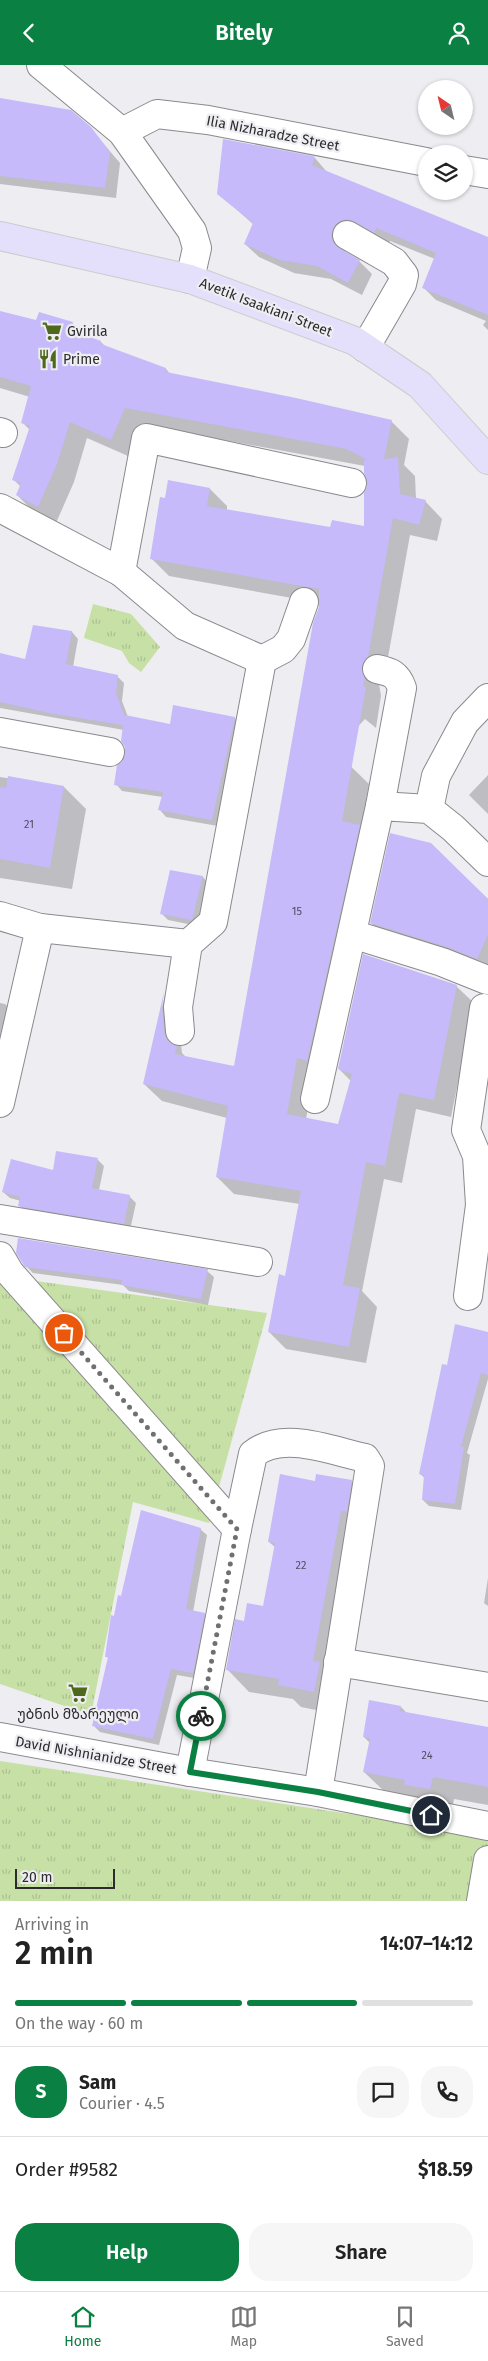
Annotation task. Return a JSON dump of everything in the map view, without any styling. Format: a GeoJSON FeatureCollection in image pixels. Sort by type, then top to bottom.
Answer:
{"type":"FeatureCollection","features":[{"type":"Feature","properties":{"kind":"main road","name":"Avetik Isaakiani Street"},"geometry":{"type":"LineString","coordinates":[[0,236],[190,279],[355,341],[420,385],[488,460]]}},
{"type":"Feature","properties":{"kind":"street"},"geometry":{"type":"LineString","coordinates":[[41,65],[122,132],[192,231],[197,248],[190,279]]}},
{"type":"Feature","properties":{"kind":"street","name":"Ilia Nizharadze Street"},"geometry":{"type":"LineString","coordinates":[[122,132],[157,114],[208,120],[418,161]]}},
{"type":"Feature","properties":{"kind":"street"},"geometry":{"type":"LineString","coordinates":[[473,172],[488,175]]}},
{"type":"Feature","properties":{"kind":"street"},"geometry":{"type":"LineString","coordinates":[[347,235],[394,262],[404,275],[402,284],[366,348]]}},
{"type":"Feature","properties":{"kind":"street"},"geometry":{"type":"LineString","coordinates":[[121,571],[146,438],[352,483]]}},
{"type":"Feature","properties":{"kind":"street"},"geometry":{"type":"LineString","coordinates":[[0,508],[121,571],[185,626],[262,660]]}},
{"type":"Feature","properties":{"kind":"street"},"geometry":{"type":"LineString","coordinates":[[262,660],[283,649],[291,639],[304,602]]}},
{"type":"Feature","properties":{"kind":"street"},"geometry":{"type":"LineString","coordinates":[[180,1031],[178,1007],[188,944],[213,922],[262,660]]}},
{"type":"Feature","properties":{"kind":"street"},"geometry":{"type":"LineString","coordinates":[[315,1099],[380,806],[402,688],[398,679],[392,673],[377,669]]}},
{"type":"Feature","properties":{"kind":"street"},"geometry":{"type":"LineString","coordinates":[[429,809],[436,776],[465,722],[488,698]]}},
{"type":"Feature","properties":{"kind":"street"},"geometry":{"type":"LineString","coordinates":[[0,732],[110,752]]}},
{"type":"Feature","properties":{"kind":"street"},"geometry":{"type":"LineString","coordinates":[[380,806],[429,809],[453,828],[488,862]]}},
{"type":"Feature","properties":{"kind":"street"},"geometry":{"type":"LineString","coordinates":[[0,916],[40,928],[188,944]]}},
{"type":"Feature","properties":{"kind":"street"},"geometry":{"type":"LineString","coordinates":[[0,1103],[40,928]]}},
{"type":"Feature","properties":{"kind":"street"},"geometry":{"type":"LineString","coordinates":[[352,934],[442,962],[488,979],[486,1010],[466,1130],[477,1156],[480,1205],[468,1296]]}},
{"type":"Feature","properties":{"kind":"street"},"geometry":{"type":"LineString","coordinates":[[0,1219],[258,1262]]}},
{"type":"Feature","properties":{"kind":"street"},"geometry":{"type":"LineString","coordinates":[[0,1256],[10,1273],[237,1529]]}},
{"type":"Feature","properties":{"kind":"street"},"geometry":{"type":"LineString","coordinates":[[190,1772],[253,1453],[262,1446],[301,1443],[365,1459],[370,1466],[318,1792]]}},
{"type":"Feature","properties":{"kind":"street"},"geometry":{"type":"LineString","coordinates":[[338,1662],[488,1687]]}},
{"type":"Feature","properties":{"kind":"street","name":"David Nishnianidze Street"},"geometry":{"type":"LineString","coordinates":[[0,1737],[190,1772],[318,1792],[488,1827]]}},
{"type":"Feature","properties":{"kind":"street"},"geometry":{"type":"LineString","coordinates":[[481,1901],[488,1860]]}},
{"type":"Feature","properties":{"kind":"green space"},"geometry":{"type":"Polygon","coordinates":[[[93,604],[131,614],[160,647],[141,672],[129,663],[122,651],[84,638],[93,604]]]}},
{"type":"Feature","properties":{"kind":"green space"},"geometry":{"type":"Polygon","coordinates":[[[0,1276],[267,1313],[209,1523],[133,1502],[91,1715],[0,1684],[0,1276]]]}},
{"type":"Feature","properties":{"kind":"green space"},"geometry":{"type":"Polygon","coordinates":[[[0,1761],[488,1835],[488,1901],[0,1901],[0,1761]]]}},
{"type":"Feature","properties":{"kind":"building"},"geometry":{"type":"Polygon","coordinates":[[[0,98],[71,110],[91,127],[110,152],[105,188],[0,176],[0,98]]]}},
{"type":"Feature","properties":{"kind":"building"},"geometry":{"type":"Polygon","coordinates":[[[223,139],[313,156],[315,157],[312,165],[488,237],[488,315],[422,288],[436,253],[376,228],[374,233],[354,221],[346,219],[340,221],[334,227],[331,235],[333,242],[339,248],[360,260],[348,283],[317,266],[280,260],[244,244],[253,223],[217,194],[223,139]]]}},
{"type":"Feature","properties":{"kind":"building"},"geometry":{"type":"Polygon","coordinates":[[[0,311],[36,320],[39,312],[73,322],[71,330],[101,341],[101,344],[166,368],[166,372],[296,398],[392,420],[384,459],[398,457],[400,494],[426,500],[419,525],[393,518],[368,657],[362,666],[365,678],[363,686],[366,687],[342,821],[360,825],[307,1061],[297,1058],[287,1114],[338,1124],[352,1074],[338,1069],[363,954],[457,985],[434,1100],[399,1093],[385,1166],[366,1162],[343,1285],[360,1288],[349,1347],[268,1332],[279,1274],[285,1276],[301,1191],[216,1177],[228,1106],[143,1084],[164,992],[162,1008],[164,1032],[167,1040],[177,1046],[175,1054],[234,1066],[313,623],[319,607],[319,589],[150,559],[160,497],[165,498],[168,480],[210,488],[207,506],[330,527],[332,520],[364,526],[364,493],[367,486],[364,460],[367,460],[347,449],[125,408],[111,440],[70,422],[57,464],[38,507],[16,495],[21,483],[12,480],[30,426],[21,423],[31,386],[0,377],[0,311]]]}},
{"type":"Feature","properties":{"kind":"building"},"geometry":{"type":"Polygon","coordinates":[[[33,625],[72,631],[66,664],[118,675],[116,693],[125,717],[125,715],[170,724],[173,705],[235,717],[212,820],[158,810],[163,792],[114,785],[117,765],[122,762],[125,754],[125,747],[121,741],[123,725],[54,714],[0,702],[0,653],[25,659],[33,625]]]}},
{"type":"Feature","properties":{"kind":"building"},"geometry":{"type":"Polygon","coordinates":[[[8,776],[64,786],[50,868],[0,859],[0,787],[6,788],[8,776]]]}},
{"type":"Feature","properties":{"kind":"building"},"geometry":{"type":"Polygon","coordinates":[[[390,833],[431,843],[488,899],[488,935],[477,959],[447,947],[370,923],[390,833]]]}},
{"type":"Feature","properties":{"kind":"building"},"geometry":{"type":"Polygon","coordinates":[[[170,870],[203,876],[192,920],[160,914],[170,870]]]}},
{"type":"Feature","properties":{"kind":"building"},"geometry":{"type":"Polygon","coordinates":[[[56,1151],[98,1158],[92,1188],[130,1195],[124,1224],[21,1207],[18,1206],[20,1197],[2,1192],[11,1159],[53,1170],[56,1151]]]}},
{"type":"Feature","properties":{"kind":"building"},"geometry":{"type":"Polygon","coordinates":[[[18,1238],[208,1269],[201,1299],[121,1285],[122,1280],[25,1267],[16,1253],[18,1238]]]}},
{"type":"Feature","properties":{"kind":"building"},"geometry":{"type":"Polygon","coordinates":[[[455,1324],[488,1332],[488,1375],[481,1373],[461,1447],[464,1447],[455,1504],[422,1500],[424,1475],[419,1474],[442,1364],[447,1365],[455,1324]]]}},
{"type":"Feature","properties":{"kind":"building"},"geometry":{"type":"Polygon","coordinates":[[[280,1474],[315,1481],[316,1474],[352,1480],[347,1512],[341,1511],[313,1661],[320,1662],[314,1692],[278,1685],[279,1679],[226,1670],[235,1619],[244,1621],[247,1603],[263,1606],[275,1543],[268,1542],[280,1474]]]}},
{"type":"Feature","properties":{"kind":"building"},"geometry":{"type":"Polygon","coordinates":[[[141,1510],[201,1528],[186,1609],[205,1613],[193,1673],[171,1669],[153,1739],[92,1726],[108,1657],[105,1657],[111,1615],[114,1616],[118,1595],[121,1596],[141,1510]]]}},
{"type":"Feature","properties":{"kind":"building"},"geometry":{"type":"Polygon","coordinates":[[[369,1700],[401,1706],[400,1711],[488,1727],[488,1787],[433,1777],[430,1789],[404,1785],[405,1780],[363,1772],[370,1738],[363,1737],[369,1700]]]}},
{"type":"Feature","properties":{"kind":"way so far"},"geometry":{"type":"LineString","coordinates":[[64,1333],[237,1529],[201,1716]]}},
{"type":"Feature","properties":{"kind":"place","name":"Gvirila"},"geometry":{"type":"Point","coordinates":[52,331]}},
{"type":"Feature","properties":{"kind":"place","name":"Prime"},"geometry":{"type":"Point","coordinates":[48,359]}},
{"type":"Feature","properties":{"kind":"place","name":"უბნის მზარეული"},"geometry":{"type":"Point","coordinates":[78,1693]}},
{"type":"Feature","properties":{"kind":"route"},"geometry":{"type":"LineString","coordinates":[[201,1716],[190,1772],[318,1792],[431,1815]]}}]}
